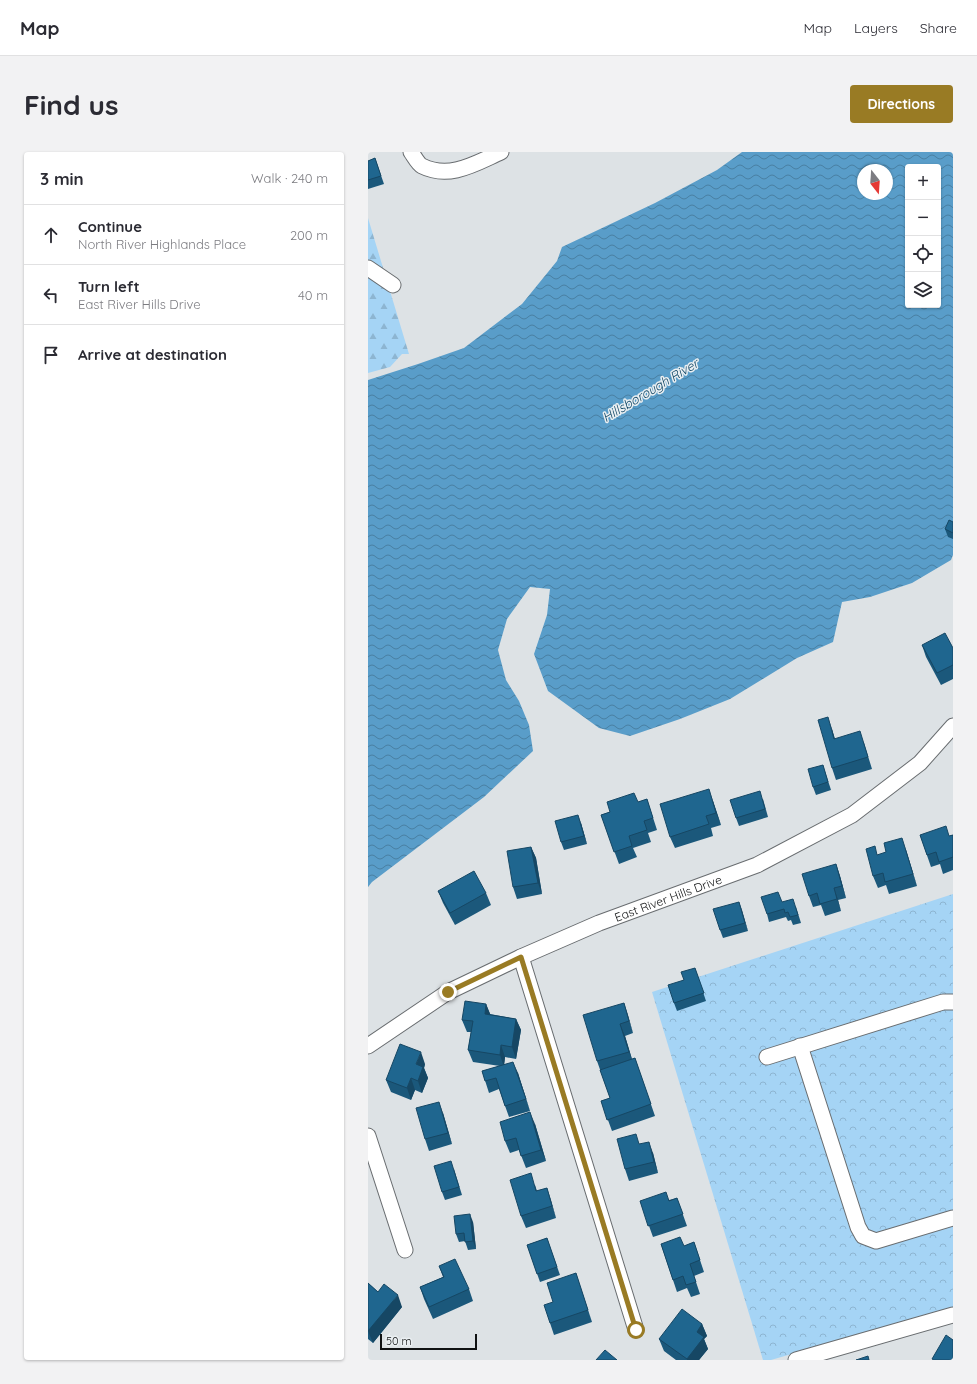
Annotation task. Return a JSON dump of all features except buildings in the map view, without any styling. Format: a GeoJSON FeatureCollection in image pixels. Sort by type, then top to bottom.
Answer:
{"type":"FeatureCollection","features":[{"type":"Feature","properties":{"kind":"street"},"geometry":{"type":"LineString","coordinates":[[411,152],[421,166],[443,172],[460,170],[501,152]]}},
{"type":"Feature","properties":{"kind":"street"},"geometry":{"type":"LineString","coordinates":[[368,268],[393,285]]}},
{"type":"Feature","properties":{"kind":"street","name":"East River Hills Drive"},"geometry":{"type":"LineString","coordinates":[[368,1046],[448,992],[521,957],[599,923],[757,865],[852,815],[920,763],[953,726]]}},
{"type":"Feature","properties":{"kind":"street"},"geometry":{"type":"LineString","coordinates":[[521,957],[636,1330]]}},
{"type":"Feature","properties":{"kind":"street"},"geometry":{"type":"LineString","coordinates":[[767,1057],[943,1002],[953,1002]]}},
{"type":"Feature","properties":{"kind":"street"},"geometry":{"type":"LineString","coordinates":[[800,1046],[858,1227],[863,1236],[876,1242],[953,1218]]}},
{"type":"Feature","properties":{"kind":"street"},"geometry":{"type":"LineString","coordinates":[[368,1136],[405,1250]]}},
{"type":"Feature","properties":{"kind":"street"},"geometry":{"type":"LineString","coordinates":[[802,1359],[953,1315]]}},
{"type":"Feature","properties":{"kind":"green space"},"geometry":{"type":"Polygon","coordinates":[[[368,218],[409,354],[402,354],[390,367],[368,373],[368,218]]]}},
{"type":"Feature","properties":{"kind":"green space"},"geometry":{"type":"Polygon","coordinates":[[[953,894],[953,1307],[771,1360],[763,1360],[652,992],[953,894]]]}},
{"type":"Feature","properties":{"kind":"water","name":"Hillsborough River"},"geometry":{"type":"Polygon","coordinates":[[[742,152],[953,152],[953,555],[951,560],[912,583],[870,597],[842,602],[833,642],[797,658],[730,699],[680,719],[630,736],[599,728],[548,691],[534,654],[547,615],[550,589],[530,587],[507,619],[498,650],[506,680],[519,701],[529,725],[533,751],[484,797],[372,882],[368,887],[368,380],[464,348],[522,304],[557,261],[562,247],[655,203],[717,170],[742,152]]]}},
{"type":"Feature","properties":{"kind":"route"},"geometry":{"type":"LineString","coordinates":[[448,992],[521,957],[636,1330]]}}]}
